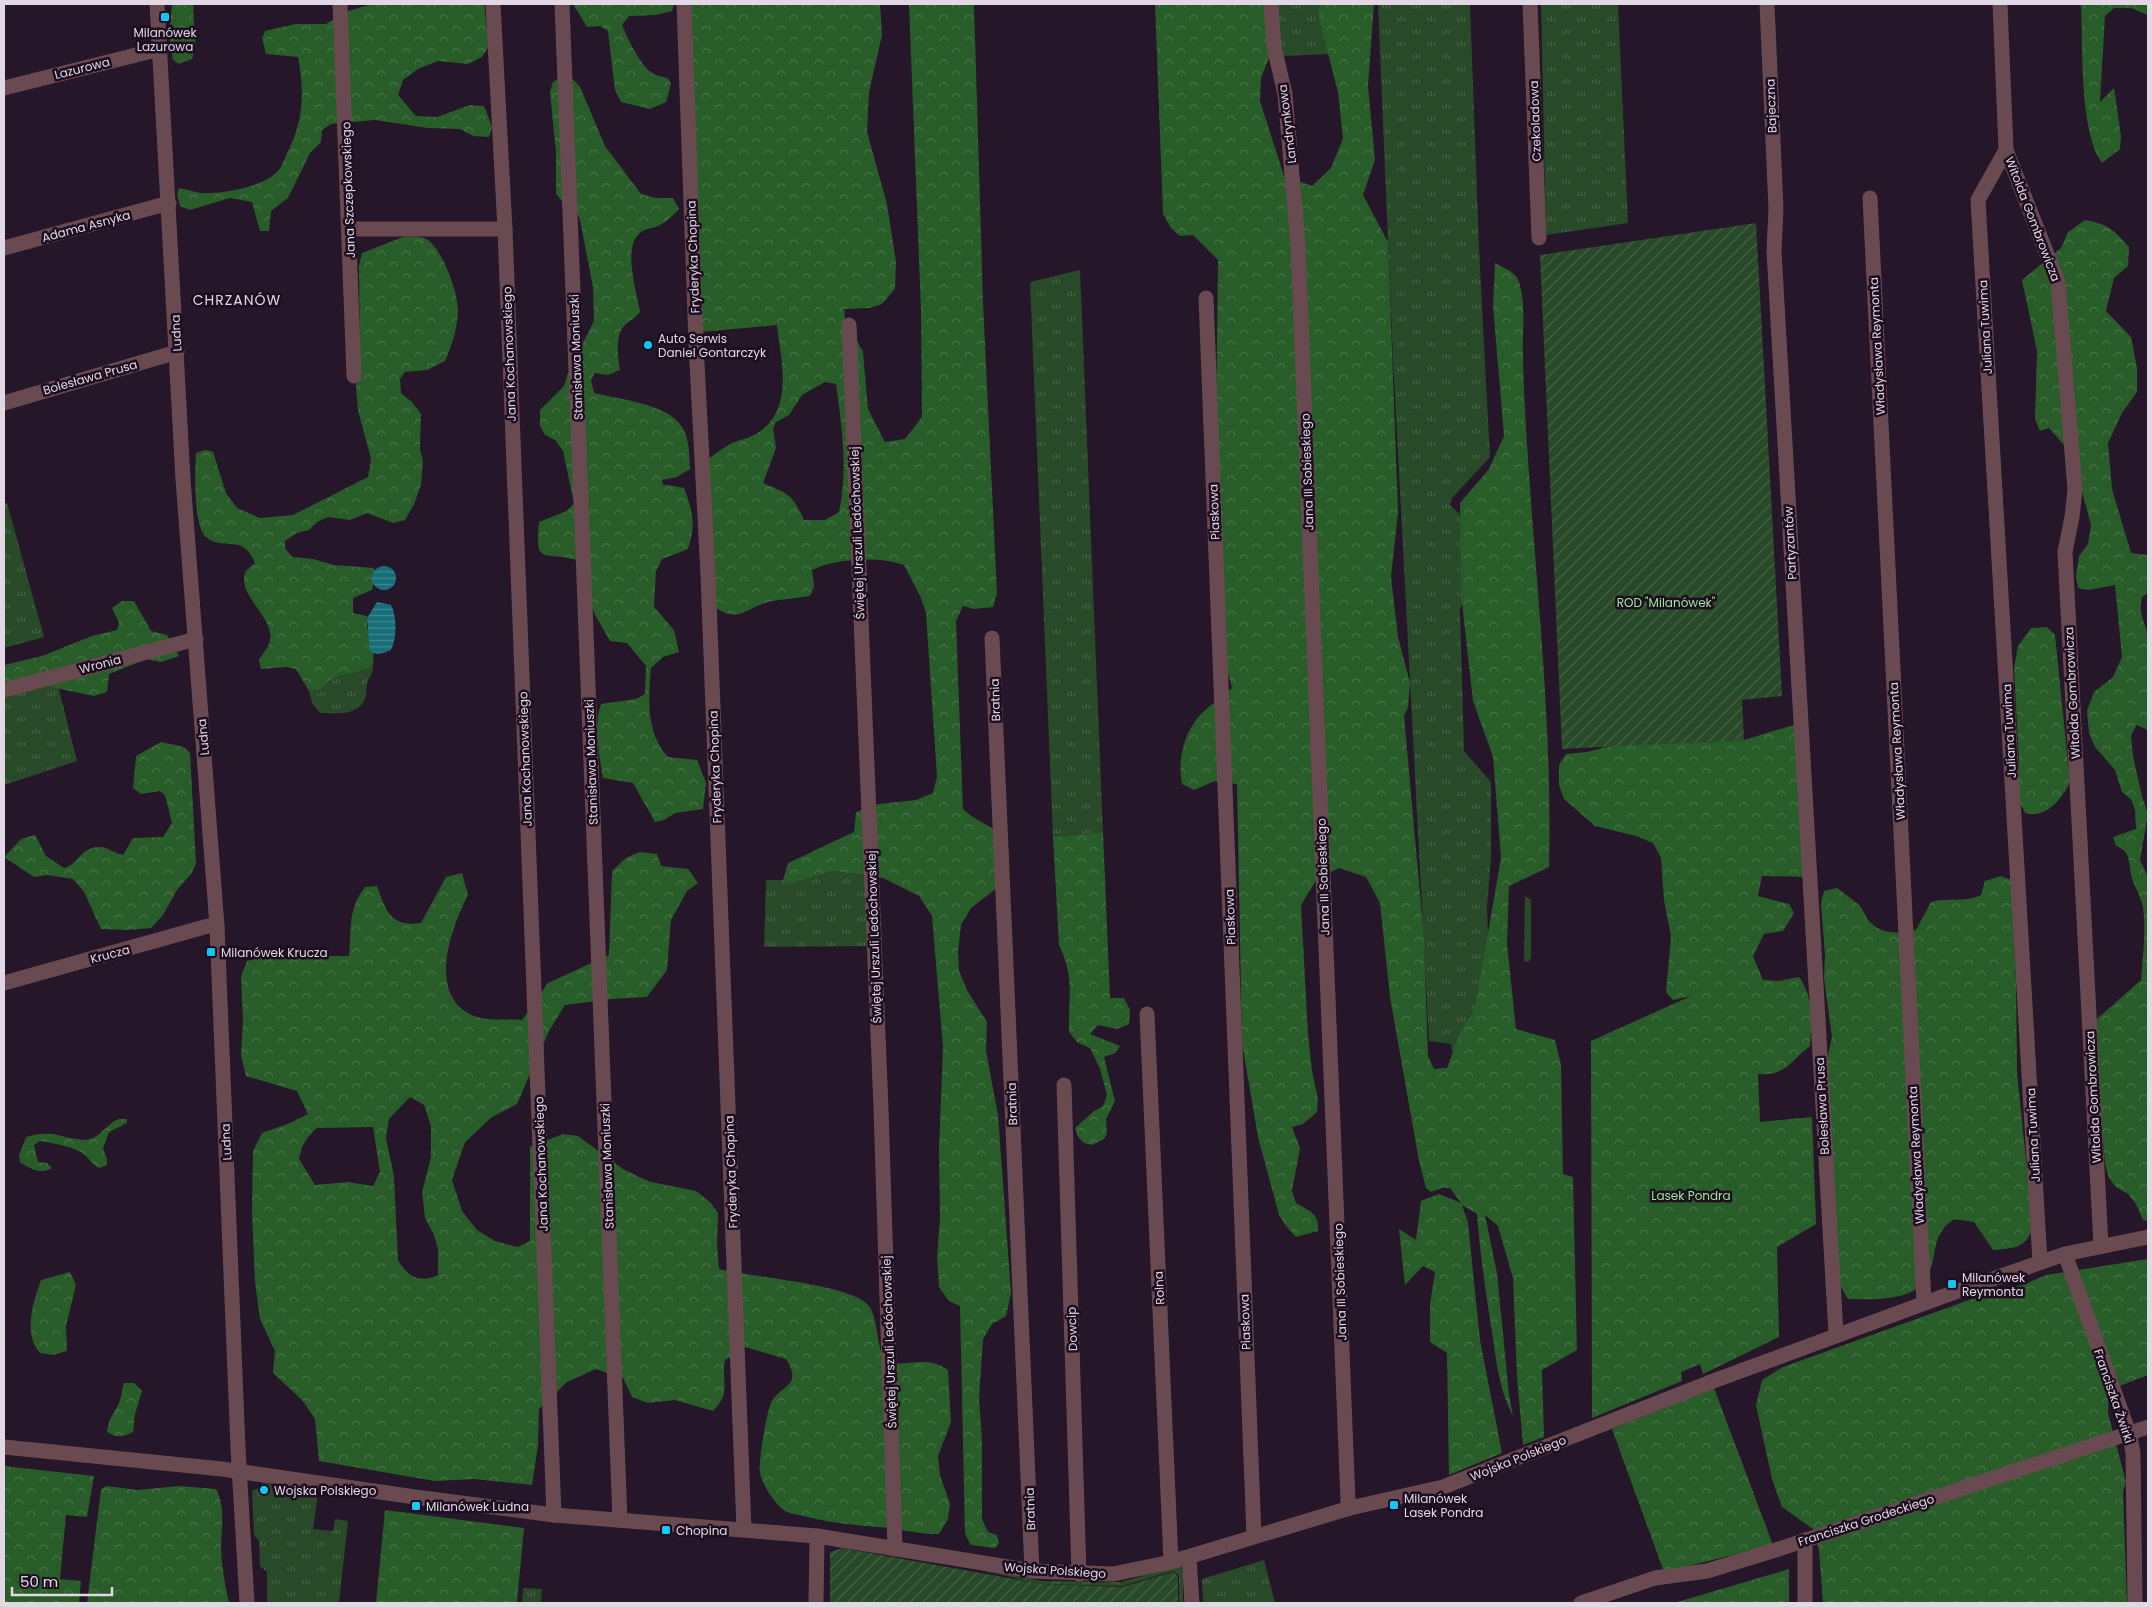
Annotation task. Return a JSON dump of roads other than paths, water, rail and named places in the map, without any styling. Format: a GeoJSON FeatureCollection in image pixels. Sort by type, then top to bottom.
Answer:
{"type":"FeatureCollection","features":[{"type":"Feature","properties":{"kind":"street","name":"Ludna"},"geometry":{"type":"LineString","coordinates":[[157,4],[183,479],[217,926],[239,1472],[247,1603]]}},
{"type":"Feature","properties":{"kind":"street","name":"Jana Szczepkowskiego"},"geometry":{"type":"LineString","coordinates":[[340,4],[350,229],[354,376]]}},
{"type":"Feature","properties":{"kind":"street","name":"Jana Kochanowskiego"},"geometry":{"type":"LineString","coordinates":[[493,4],[504,229],[554,1515]]}},
{"type":"Feature","properties":{"kind":"street","name":"Stanisława Moniuszki"},"geometry":{"type":"LineString","coordinates":[[562,4],[620,1520]]}},
{"type":"Feature","properties":{"kind":"street","name":"Fryderyka Chopina"},"geometry":{"type":"LineString","coordinates":[[684,4],[696,344],[708,575],[744,1530]]}},
{"type":"Feature","properties":{"kind":"street","name":"Landrynkowa"},"geometry":{"type":"LineString","coordinates":[[1271,4],[1274,47],[1284,94],[1298,245]]}},
{"type":"Feature","properties":{"kind":"street","name":"Czekoladowa"},"geometry":{"type":"LineString","coordinates":[[1530,4],[1540,238]]}},
{"type":"Feature","properties":{"kind":"street","name":"Bajeczna"},"geometry":{"type":"LineString","coordinates":[[1767,4],[1776,209]]}},
{"type":"Feature","properties":{"kind":"street"},"geometry":{"type":"LineString","coordinates":[[2000,4],[2006,150]]}},
{"type":"Feature","properties":{"kind":"street","name":"Lazurowa"},"geometry":{"type":"LineString","coordinates":[[4,88],[160,49]]}},
{"type":"Feature","properties":{"kind":"street","name":"Juliana Tuwima"},"geometry":{"type":"LineString","coordinates":[[2006,150],[1978,200],[2040,1262]]}},
{"type":"Feature","properties":{"kind":"street","name":"Witolda Gombrowicza"},"geometry":{"type":"LineString","coordinates":[[2006,150],[2058,282],[2075,490],[2072,517],[2064,552],[2101,1246]]}},
{"type":"Feature","properties":{"kind":"street","name":"Władysława Reymonta"},"geometry":{"type":"LineString","coordinates":[[1870,198],[1924,1303]]}},
{"type":"Feature","properties":{"kind":"street","name":"Adama Asnyka"},"geometry":{"type":"LineString","coordinates":[[4,248],[169,203]]}},
{"type":"Feature","properties":{"kind":"street","name":"Partyzantów"},"geometry":{"type":"LineString","coordinates":[[1776,209],[1774,251],[1809,877]]}},
{"type":"Feature","properties":{"kind":"street"},"geometry":{"type":"LineString","coordinates":[[350,229],[504,229]]}},
{"type":"Feature","properties":{"kind":"street","name":"Jana III Sobieskiego"},"geometry":{"type":"LineString","coordinates":[[1298,245],[1350,1508]]}},
{"type":"Feature","properties":{"kind":"street","name":"Piaskowa"},"geometry":{"type":"LineString","coordinates":[[1206,298],[1254,1536]]}},
{"type":"Feature","properties":{"kind":"street","name":"Świętej Urszuli Ledóchowskiej"},"geometry":{"type":"LineString","coordinates":[[849,326],[881,1118],[895,1549]]}},
{"type":"Feature","properties":{"kind":"street","name":"Bolesława Prusa"},"geometry":{"type":"LineString","coordinates":[[4,403],[177,352]]}},
{"type":"Feature","properties":{"kind":"street","name":"Bratnia"},"geometry":{"type":"LineString","coordinates":[[992,638],[1032,1571]]}},
{"type":"Feature","properties":{"kind":"street","name":"Wronia"},"geometry":{"type":"LineString","coordinates":[[4,690],[196,639]]}},
{"type":"Feature","properties":{"kind":"street","name":"Bolesława Prusa"},"geometry":{"type":"LineString","coordinates":[[1809,877],[1836,1334]]}},
{"type":"Feature","properties":{"kind":"street","name":"Krucza"},"geometry":{"type":"LineString","coordinates":[[4,983],[208,926],[217,926]]}},
{"type":"Feature","properties":{"kind":"street","name":"Rolna"},"geometry":{"type":"LineString","coordinates":[[1147,1014],[1171,1562]]}},
{"type":"Feature","properties":{"kind":"street","name":"Dowcip"},"geometry":{"type":"LineString","coordinates":[[1064,1085],[1079,1574]]}},
{"type":"Feature","properties":{"kind":"street","name":"Wojska Polskiego"},"geometry":{"type":"LineString","coordinates":[[4,1447],[239,1472],[554,1515],[817,1536],[1032,1571],[1113,1574],[1171,1562],[1350,1508],[1443,1487],[1836,1334],[2065,1254],[2148,1237]]}},
{"type":"Feature","properties":{"kind":"street","name":"Franciszka Żwirki"},"geometry":{"type":"LineString","coordinates":[[2065,1254],[2129,1433],[2133,1452],[2135,1603]]}},
{"type":"Feature","properties":{"kind":"street","name":"Franciszka Grodeckiego"},"geometry":{"type":"LineString","coordinates":[[1581,1603],[1655,1578],[1707,1571],[2148,1427]]}},
{"type":"Feature","properties":{"kind":"street"},"geometry":{"type":"LineString","coordinates":[[816,1603],[817,1536]]}},
{"type":"Feature","properties":{"kind":"street"},"geometry":{"type":"LineString","coordinates":[[1805,1603],[1806,1540]]}},
{"type":"Feature","properties":{"kind":"street"},"geometry":{"type":"LineString","coordinates":[[1189,1556],[1192,1603]]}},
{"type":"Feature","properties":{"kind":"place","name":"Milanówek Lazurowa"},"geometry":{"type":"Point","coordinates":[165,17]}},
{"type":"Feature","properties":{"kind":"place","name":"Auto Serwis Daniel Gontarczyk"},"geometry":{"type":"Point","coordinates":[648,345]}},
{"type":"Feature","properties":{"kind":"place","name":"Milanówek Krucza"},"geometry":{"type":"Point","coordinates":[211,952]}},
{"type":"Feature","properties":{"kind":"place","name":"Milanówek Reymonta"},"geometry":{"type":"Point","coordinates":[1952,1284]}},
{"type":"Feature","properties":{"kind":"place","name":"Wojska Polskiego"},"geometry":{"type":"Point","coordinates":[264,1490]}},
{"type":"Feature","properties":{"kind":"place","name":"Milanówek Lasek Pondra"},"geometry":{"type":"Point","coordinates":[1394,1505]}},
{"type":"Feature","properties":{"kind":"place","name":"Milanówek Ludna"},"geometry":{"type":"Point","coordinates":[416,1506]}},
{"type":"Feature","properties":{"kind":"place","name":"Chopina"},"geometry":{"type":"Point","coordinates":[666,1530]}},
{"type":"Feature","properties":{"kind":"district","name":"CHRZANÓW"},"geometry":{"type":"Point","coordinates":[237,300]}},
{"type":"Feature","properties":{"kind":"park label","name":"ROD \"Milanówek\""},"geometry":{"type":"Point","coordinates":[1666,602]}},
{"type":"Feature","properties":{"kind":"park label","name":"Lasek Pondra"},"geometry":{"type":"Point","coordinates":[1691,1195]}}]}
